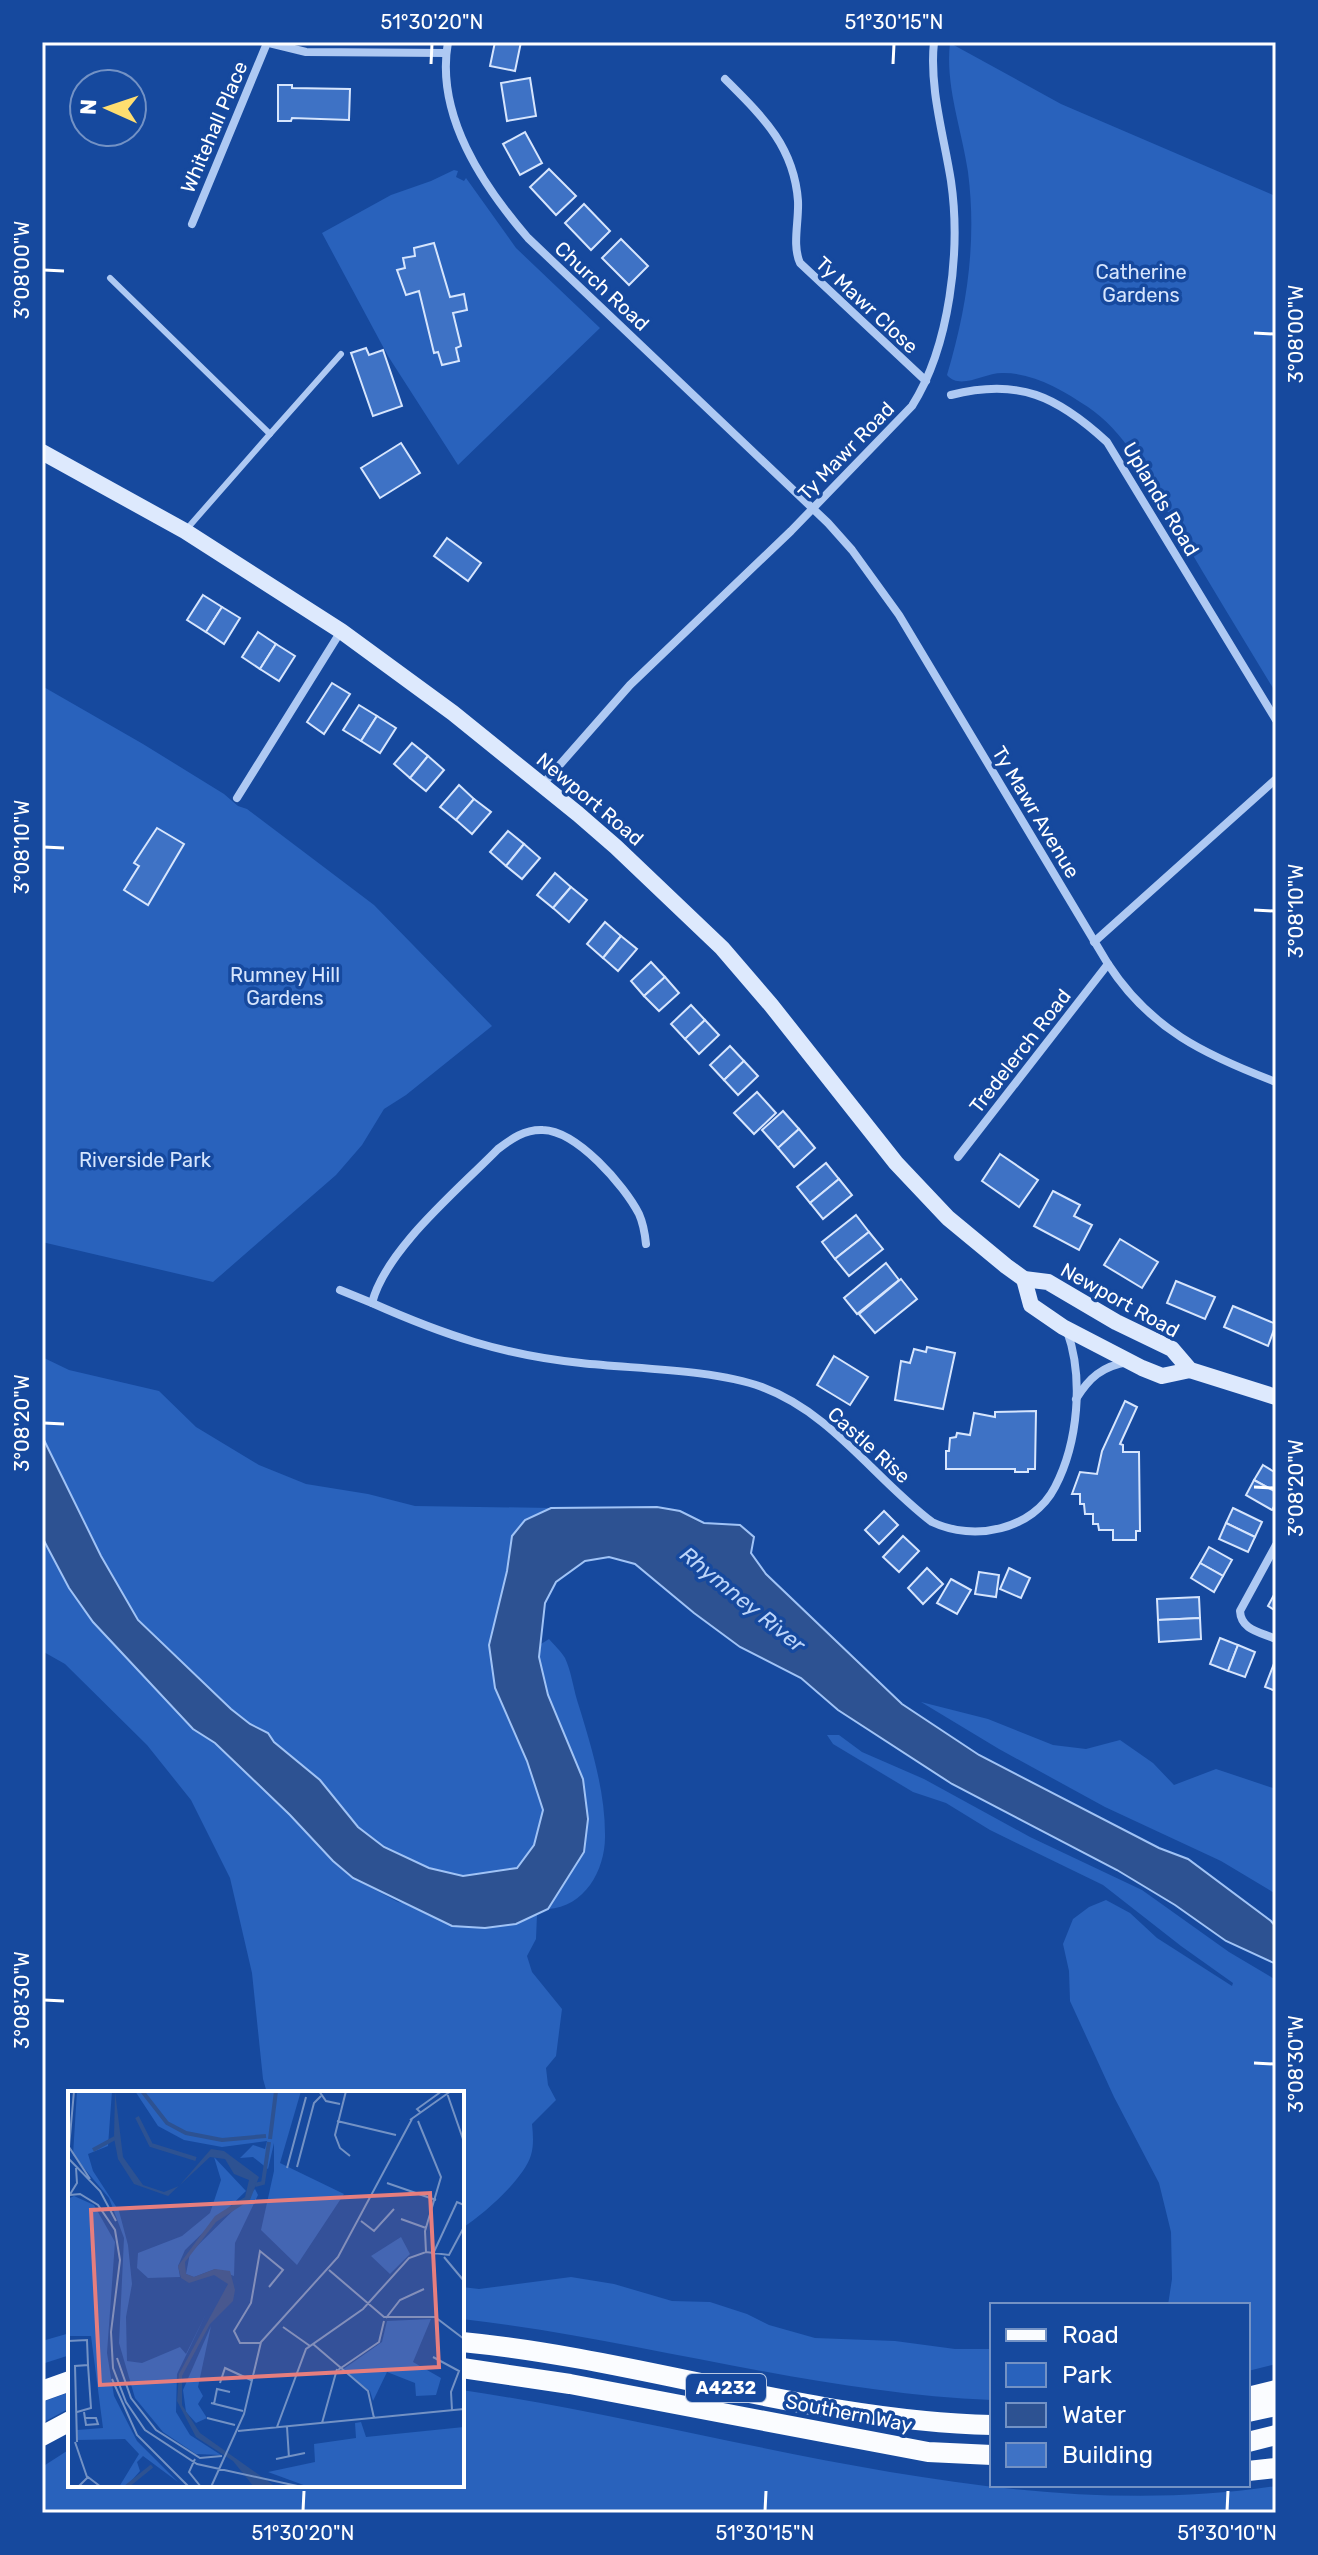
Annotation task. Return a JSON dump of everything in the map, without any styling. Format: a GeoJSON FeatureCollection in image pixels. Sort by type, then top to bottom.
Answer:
{"type":"FeatureCollection","features":[{"type":"Feature","properties":{"kind":"main road","name":"Newport Road"},"geometry":{"type":"LineString","coordinates":[[42,452],[185,531],[341,631],[453,713],[616,847],[704,929],[763,994],[896,1163],[967,1235],[1024,1279],[1048,1282],[1116,1322],[1172,1349],[1190,1370]]}},
{"type":"Feature","properties":{"kind":"main road","name":"Newport Road"},"geometry":{"type":"LineString","coordinates":[[1024,1279],[1031,1305],[1129,1362],[1162,1376],[1190,1370],[1276,1397]]}},
{"type":"Feature","properties":{"kind":"main road","name":"Southern Way"},"geometry":{"type":"LineString","coordinates":[[464,2342],[849,2410],[990,2425]]}},
{"type":"Feature","properties":{"kind":"main road","name":"Southern Way"},"geometry":{"type":"LineString","coordinates":[[464,2368],[570,2384],[928,2452],[990,2455]]}},
{"type":"Feature","properties":{"kind":"main road"},"geometry":{"type":"LineString","coordinates":[[42,2391],[68,2382]]}},
{"type":"Feature","properties":{"kind":"main road"},"geometry":{"type":"LineString","coordinates":[[1250,2396],[1276,2390]]}},
{"type":"Feature","properties":{"kind":"main road"},"geometry":{"type":"LineString","coordinates":[[1250,2412],[1276,2406]]}},
{"type":"Feature","properties":{"kind":"main road"},"geometry":{"type":"LineString","coordinates":[[42,2436],[68,2422]]}},
{"type":"Feature","properties":{"kind":"main road"},"geometry":{"type":"LineString","coordinates":[[1250,2442],[1276,2435]]}},
{"type":"Feature","properties":{"kind":"main road"},"geometry":{"type":"LineString","coordinates":[[928,2452],[990,2468]]}},
{"type":"Feature","properties":{"kind":"main road"},"geometry":{"type":"LineString","coordinates":[[1250,2471],[1276,2468]]}},
{"type":"Feature","properties":{"kind":"street","name":"Church Road"},"geometry":{"type":"LineString","coordinates":[[448,42],[448,88],[460,132],[482,178],[508,215],[528,238],[812,508]]}},
{"type":"Feature","properties":{"kind":"street","name":"Ty Mawr Road"},"geometry":{"type":"LineString","coordinates":[[542,785],[630,685],[912,406],[926,381],[949,298],[955,229],[951,183],[934,83],[934,42]]}},
{"type":"Feature","properties":{"kind":"street"},"geometry":{"type":"LineString","coordinates":[[265,43],[306,52],[446,53]]}},
{"type":"Feature","properties":{"kind":"street","name":"Whitehall Place"},"geometry":{"type":"LineString","coordinates":[[192,224],[265,43]]}},
{"type":"Feature","properties":{"kind":"street","name":"Ty Mawr Close"},"geometry":{"type":"LineString","coordinates":[[725,79],[769,123],[787,158],[798,201],[796,254],[800,263],[926,381]]}},
{"type":"Feature","properties":{"kind":"street","name":"Uplands Road"},"geometry":{"type":"LineString","coordinates":[[951,395],[988,388],[1025,390],[1074,414],[1107,442],[1276,720]]}},
{"type":"Feature","properties":{"kind":"street","name":"Ty Mawr Avenue"},"geometry":{"type":"LineString","coordinates":[[812,508],[852,550],[899,615],[1094,942],[1130,996],[1163,1027],[1223,1061],[1276,1082]]}},
{"type":"Feature","properties":{"kind":"street"},"geometry":{"type":"LineString","coordinates":[[237,798],[341,631]]}},
{"type":"Feature","properties":{"kind":"street"},"geometry":{"type":"LineString","coordinates":[[1094,942],[1276,779]]}},
{"type":"Feature","properties":{"kind":"street","name":"Tredelerch Road"},"geometry":{"type":"LineString","coordinates":[[958,1157],[1108,964]]}},
{"type":"Feature","properties":{"kind":"street"},"geometry":{"type":"LineString","coordinates":[[372,1303],[379,1280],[396,1254],[498,1149],[512,1138],[528,1132],[542,1130],[561,1134],[587,1152],[625,1191],[640,1216],[646,1244]]}},
{"type":"Feature","properties":{"kind":"street","name":"Castle Rise"},"geometry":{"type":"LineString","coordinates":[[340,1290],[442,1333],[510,1353],[713,1377],[762,1387],[823,1422],[932,1522],[947,1529],[963,1531],[990,1531],[1015,1523],[1050,1495],[1067,1456],[1076,1400],[1074,1354],[1066,1328]]}},
{"type":"Feature","properties":{"kind":"street"},"geometry":{"type":"LineString","coordinates":[[1076,1400],[1087,1381],[1096,1373],[1129,1362]]}},
{"type":"Feature","properties":{"kind":"street"},"geometry":{"type":"LineString","coordinates":[[1276,1545],[1240,1611],[1240,1620],[1246,1627],[1276,1639]]}},
{"type":"Feature","properties":{"kind":"lane"},"geometry":{"type":"LineString","coordinates":[[110,278],[270,434]]}},
{"type":"Feature","properties":{"kind":"lane"},"geometry":{"type":"LineString","coordinates":[[185,531],[341,354]]}},
{"type":"Feature","properties":{"kind":"green space","name":"Catherine Gardens"},"geometry":{"type":"Polygon","coordinates":[[[950,43],[1061,104],[1273,195],[1276,191],[1276,693],[1141,465],[1103,419],[1088,407],[1037,379],[996,373],[959,381],[947,375],[965,300],[971,249],[971,198],[950,75],[950,43]]]}},
{"type":"Feature","properties":{"kind":"green space"},"geometry":{"type":"Polygon","coordinates":[[[458,171],[456,177],[464,181],[466,178],[516,248],[600,328],[458,465],[388,356],[322,233],[391,195],[458,171]]]}},
{"type":"Feature","properties":{"kind":"green space","name":"Rumney Hill Gardens"},"geometry":{"type":"Polygon","coordinates":[[[42,686],[247,809],[374,905],[492,1026],[384,1109],[362,1145],[336,1175],[213,1282],[42,1242],[42,686]]]}},
{"type":"Feature","properties":{"kind":"green space"},"geometry":{"type":"Polygon","coordinates":[[[42,1357],[69,1370],[159,1391],[196,1427],[259,1465],[306,1484],[368,1494],[415,1506],[551,1508],[525,1520],[512,1536],[495,1618],[495,1688],[527,1761],[543,1810],[534,1845],[517,1868],[463,1876],[429,1868],[384,1847],[358,1827],[320,1780],[274,1742],[268,1733],[231,1709],[138,1620],[101,1556],[42,1436],[42,1357]]]}},
{"type":"Feature","properties":{"kind":"green space"},"geometry":{"type":"Polygon","coordinates":[[[42,1537],[69,1588],[93,1622],[193,1729],[215,1743],[353,1878],[398,1902],[516,1924],[537,1914],[536,1939],[527,1956],[532,1972],[562,2009],[556,2056],[546,2068],[548,2085],[556,2100],[532,2124],[532,2151],[520,2175],[481,2214],[464,2227],[464,2091],[266,2091],[252,1973],[230,1878],[191,1800],[147,1745],[65,1664],[42,1651],[42,1537]]]}},
{"type":"Feature","properties":{"kind":"green space"},"geometry":{"type":"Polygon","coordinates":[[[549,1639],[565,1658],[592,1749],[600,1783],[605,1834],[602,1860],[591,1884],[573,1901],[548,1909],[559,1889],[560,1727],[539,1657],[541,1644],[549,1639]]]}},
{"type":"Feature","properties":{"kind":"green space"},"geometry":{"type":"Polygon","coordinates":[[[921,1702],[988,1719],[1053,1745],[1086,1749],[1120,1740],[1153,1763],[1174,1785],[1216,1769],[1276,1789],[1276,1894],[1221,1861],[1105,1807],[921,1702]]]}},
{"type":"Feature","properties":{"kind":"green space"},"geometry":{"type":"Polygon","coordinates":[[[827,1735],[839,1735],[862,1752],[924,1779],[1030,1837],[1142,1890],[1229,1952],[1276,1980],[1276,2364],[1250,2370],[1250,2303],[1168,2303],[1172,2279],[1171,2232],[1159,2183],[1114,2097],[1070,2001],[1069,1971],[1063,1944],[1073,1919],[1089,1907],[1106,1900],[1130,1913],[1157,1938],[1232,1986],[1233,1983],[1103,1885],[990,1830],[946,1803],[913,1792],[833,1744],[827,1735]]]}},
{"type":"Feature","properties":{"kind":"green space"},"geometry":{"type":"Polygon","coordinates":[[[571,2277],[614,2284],[672,2301],[710,2302],[769,2325],[815,2338],[990,2349],[990,2400],[925,2395],[793,2377],[595,2339],[464,2319],[464,2287],[479,2289],[571,2277]]]}},
{"type":"Feature","properties":{"kind":"green space"},"geometry":{"type":"Polygon","coordinates":[[[68,2334],[68,2356],[42,2364],[42,2341],[68,2334]]]}},
{"type":"Feature","properties":{"kind":"green space"},"geometry":{"type":"Polygon","coordinates":[[[464,2390],[868,2468],[990,2487],[1073,2494],[1175,2495],[1276,2486],[1276,2513],[42,2513],[42,2467],[68,2450],[68,2487],[464,2487],[464,2390]]]}},
{"type":"Feature","properties":{"kind":"green space"},"geometry":{"type":"Polygon","coordinates":[[[68,2393],[68,2409],[42,2423],[42,2402],[68,2393]]]}},
{"type":"Feature","properties":{"kind":"water","name":"Rhymney River"},"geometry":{"type":"Polygon","coordinates":[[[42,1436],[101,1556],[138,1620],[231,1709],[268,1733],[274,1742],[320,1780],[358,1827],[384,1847],[429,1868],[463,1876],[517,1868],[534,1845],[543,1810],[527,1761],[495,1688],[489,1645],[512,1536],[525,1520],[551,1508],[657,1507],[680,1511],[704,1523],[740,1525],[754,1537],[751,1553],[766,1574],[902,1704],[979,1755],[1159,1848],[1188,1859],[1271,1921],[1276,1927],[1276,1964],[1226,1941],[1117,1870],[952,1784],[838,1710],[801,1678],[740,1647],[635,1564],[609,1557],[585,1561],[556,1582],[545,1603],[539,1657],[548,1695],[583,1779],[588,1819],[584,1852],[548,1909],[516,1924],[485,1928],[452,1926],[353,1878],[215,1743],[193,1729],[93,1622],[69,1588],[42,1537],[42,1436]]]}},
{"type":"Feature","properties":{"kind":"building"},"geometry":{"type":"Polygon","coordinates":[[[495,42],[521,42],[515,71],[490,66],[495,42]]]}},
{"type":"Feature","properties":{"kind":"building"},"geometry":{"type":"Polygon","coordinates":[[[530,78],[536,116],[507,121],[501,83],[530,78]]]}},
{"type":"Feature","properties":{"kind":"building"},"geometry":{"type":"Polygon","coordinates":[[[278,85],[350,89],[349,120],[292,118],[291,121],[278,121],[278,85]]]}},
{"type":"Feature","properties":{"kind":"building"},"geometry":{"type":"Polygon","coordinates":[[[525,132],[542,163],[520,175],[503,144],[525,132]]]}},
{"type":"Feature","properties":{"kind":"building"},"geometry":{"type":"Polygon","coordinates":[[[549,169],[576,196],[556,215],[530,187],[549,169]]]}},
{"type":"Feature","properties":{"kind":"building"},"geometry":{"type":"Polygon","coordinates":[[[584,204],[610,231],[591,250],[565,223],[584,204]]]}},
{"type":"Feature","properties":{"kind":"building"},"geometry":{"type":"Polygon","coordinates":[[[621,239],[648,266],[629,285],[602,258],[621,239]]]}},
{"type":"Feature","properties":{"kind":"building"},"geometry":{"type":"Polygon","coordinates":[[[434,243],[450,297],[464,294],[467,310],[453,313],[461,346],[456,348],[459,361],[442,365],[438,352],[434,353],[419,291],[406,295],[397,270],[405,268],[403,258],[415,256],[414,248],[434,243]]]}},
{"type":"Feature","properties":{"kind":"building"},"geometry":{"type":"Polygon","coordinates":[[[366,348],[369,355],[383,350],[402,406],[373,416],[351,353],[366,348]]]}},
{"type":"Feature","properties":{"kind":"building"},"geometry":{"type":"Polygon","coordinates":[[[401,443],[420,473],[380,498],[361,468],[401,443]]]}},
{"type":"Feature","properties":{"kind":"building"},"geometry":{"type":"Polygon","coordinates":[[[447,538],[481,563],[468,581],[434,556],[447,538]]]}},
{"type":"Feature","properties":{"kind":"building"},"geometry":{"type":"Polygon","coordinates":[[[203,595],[222,607],[206,632],[187,620],[203,595]]]}},
{"type":"Feature","properties":{"kind":"building"},"geometry":{"type":"Polygon","coordinates":[[[222,607],[240,618],[224,644],[206,632],[222,607]]]}},
{"type":"Feature","properties":{"kind":"building"},"geometry":{"type":"Polygon","coordinates":[[[258,632],[276,644],[260,669],[242,657],[258,632]]]}},
{"type":"Feature","properties":{"kind":"building"},"geometry":{"type":"Polygon","coordinates":[[[276,644],[295,656],[279,681],[260,669],[276,644]]]}},
{"type":"Feature","properties":{"kind":"building"},"geometry":{"type":"Polygon","coordinates":[[[332,683],[350,694],[324,734],[307,722],[332,683]]]}},
{"type":"Feature","properties":{"kind":"building"},"geometry":{"type":"Polygon","coordinates":[[[359,705],[377,716],[361,741],[343,730],[359,705]]]}},
{"type":"Feature","properties":{"kind":"building"},"geometry":{"type":"Polygon","coordinates":[[[377,716],[396,728],[380,753],[361,741],[377,716]]]}},
{"type":"Feature","properties":{"kind":"building"},"geometry":{"type":"Polygon","coordinates":[[[412,743],[428,756],[410,778],[394,764],[412,743]]]}},
{"type":"Feature","properties":{"kind":"building"},"geometry":{"type":"Polygon","coordinates":[[[428,756],[444,770],[426,791],[410,778],[428,756]]]}},
{"type":"Feature","properties":{"kind":"building"},"geometry":{"type":"Polygon","coordinates":[[[459,785],[474,799],[456,820],[440,807],[459,785]]]}},
{"type":"Feature","properties":{"kind":"building"},"geometry":{"type":"Polygon","coordinates":[[[474,799],[491,812],[472,834],[456,820],[474,799]]]}},
{"type":"Feature","properties":{"kind":"building"},"geometry":{"type":"Polygon","coordinates":[[[157,828],[184,844],[148,905],[124,890],[139,866],[134,863],[157,828]]]}},
{"type":"Feature","properties":{"kind":"building"},"geometry":{"type":"Polygon","coordinates":[[[508,831],[524,844],[506,866],[490,852],[508,831]]]}},
{"type":"Feature","properties":{"kind":"building"},"geometry":{"type":"Polygon","coordinates":[[[524,844],[540,858],[522,879],[506,866],[524,844]]]}},
{"type":"Feature","properties":{"kind":"building"},"geometry":{"type":"Polygon","coordinates":[[[555,873],[571,887],[553,908],[537,895],[555,873]]]}},
{"type":"Feature","properties":{"kind":"building"},"geometry":{"type":"Polygon","coordinates":[[[571,887],[587,900],[569,922],[553,908],[571,887]]]}},
{"type":"Feature","properties":{"kind":"building"},"geometry":{"type":"Polygon","coordinates":[[[605,922],[621,936],[603,958],[587,944],[605,922]]]}},
{"type":"Feature","properties":{"kind":"building"},"geometry":{"type":"Polygon","coordinates":[[[621,936],[637,949],[618,971],[603,958],[621,936]]]}},
{"type":"Feature","properties":{"kind":"building"},"geometry":{"type":"Polygon","coordinates":[[[651,962],[665,977],[644,996],[631,981],[651,962]]]}},
{"type":"Feature","properties":{"kind":"building"},"geometry":{"type":"Polygon","coordinates":[[[665,977],[679,993],[659,1011],[644,996],[665,977]]]}},
{"type":"Feature","properties":{"kind":"building"},"geometry":{"type":"Polygon","coordinates":[[[691,1005],[705,1020],[685,1039],[671,1024],[691,1005]]]}},
{"type":"Feature","properties":{"kind":"building"},"geometry":{"type":"Polygon","coordinates":[[[705,1020],[719,1035],[699,1054],[685,1039],[705,1020]]]}},
{"type":"Feature","properties":{"kind":"building"},"geometry":{"type":"Polygon","coordinates":[[[730,1046],[744,1061],[724,1080],[710,1065],[730,1046]]]}},
{"type":"Feature","properties":{"kind":"building"},"geometry":{"type":"Polygon","coordinates":[[[744,1061],[758,1076],[738,1095],[724,1080],[744,1061]]]}},
{"type":"Feature","properties":{"kind":"building"},"geometry":{"type":"Polygon","coordinates":[[[757,1092],[776,1113],[754,1134],[734,1113],[757,1092]]]}},
{"type":"Feature","properties":{"kind":"building"},"geometry":{"type":"Polygon","coordinates":[[[783,1111],[799,1129],[778,1148],[762,1130],[783,1111]]]}},
{"type":"Feature","properties":{"kind":"building"},"geometry":{"type":"Polygon","coordinates":[[[799,1129],[815,1148],[794,1167],[778,1148],[799,1129]]]}},
{"type":"Feature","properties":{"kind":"building"},"geometry":{"type":"Polygon","coordinates":[[[1000,1154],[1038,1180],[1019,1207],[982,1181],[1000,1154]]]}},
{"type":"Feature","properties":{"kind":"building"},"geometry":{"type":"Polygon","coordinates":[[[826,1163],[839,1179],[810,1203],[797,1187],[826,1163]]]}},
{"type":"Feature","properties":{"kind":"building"},"geometry":{"type":"Polygon","coordinates":[[[839,1179],[852,1195],[823,1219],[810,1203],[839,1179]]]}},
{"type":"Feature","properties":{"kind":"building"},"geometry":{"type":"Polygon","coordinates":[[[1053,1191],[1080,1205],[1074,1216],[1092,1225],[1079,1250],[1034,1226],[1053,1191]]]}},
{"type":"Feature","properties":{"kind":"building"},"geometry":{"type":"Polygon","coordinates":[[[856,1215],[869,1232],[835,1259],[822,1242],[856,1215]]]}},
{"type":"Feature","properties":{"kind":"building"},"geometry":{"type":"Polygon","coordinates":[[[869,1232],[883,1249],[849,1276],[835,1259],[869,1232]]]}},
{"type":"Feature","properties":{"kind":"building"},"geometry":{"type":"Polygon","coordinates":[[[1120,1239],[1158,1262],[1142,1288],[1104,1265],[1120,1239]]]}},
{"type":"Feature","properties":{"kind":"building"},"geometry":{"type":"Polygon","coordinates":[[[886,1263],[899,1280],[857,1314],[844,1298],[886,1263]]]}},
{"type":"Feature","properties":{"kind":"building"},"geometry":{"type":"Polygon","coordinates":[[[901,1279],[917,1299],[875,1333],[859,1314],[901,1279]]]}},
{"type":"Feature","properties":{"kind":"building"},"geometry":{"type":"Polygon","coordinates":[[[1176,1281],[1215,1297],[1205,1319],[1167,1303],[1176,1281]]]}},
{"type":"Feature","properties":{"kind":"building"},"geometry":{"type":"Polygon","coordinates":[[[1233,1306],[1276,1324],[1268,1346],[1224,1327],[1233,1306]]]}},
{"type":"Feature","properties":{"kind":"building"},"geometry":{"type":"Polygon","coordinates":[[[927,1347],[955,1353],[943,1409],[895,1400],[901,1361],[910,1363],[914,1349],[926,1352],[927,1347]]]}},
{"type":"Feature","properties":{"kind":"building"},"geometry":{"type":"Polygon","coordinates":[[[834,1356],[868,1377],[850,1405],[817,1385],[834,1356]]]}},
{"type":"Feature","properties":{"kind":"building"},"geometry":{"type":"Polygon","coordinates":[[[1125,1401],[1137,1407],[1120,1444],[1123,1445],[1123,1452],[1139,1452],[1140,1531],[1136,1531],[1136,1540],[1113,1540],[1113,1530],[1099,1530],[1098,1524],[1093,1524],[1093,1514],[1085,1514],[1084,1504],[1080,1504],[1080,1494],[1072,1494],[1080,1472],[1097,1474],[1102,1451],[1125,1401]]]}},
{"type":"Feature","properties":{"kind":"building"},"geometry":{"type":"Polygon","coordinates":[[[1036,1411],[1035,1469],[1015,1472],[1015,1469],[946,1469],[950,1438],[956,1437],[957,1433],[970,1435],[974,1413],[995,1417],[995,1412],[1036,1411]]]}},
{"type":"Feature","properties":{"kind":"building"},"geometry":{"type":"Polygon","coordinates":[[[1263,1465],[1276,1473],[1276,1492],[1254,1480],[1263,1465]]]}},
{"type":"Feature","properties":{"kind":"building"},"geometry":{"type":"Polygon","coordinates":[[[1254,1480],[1276,1492],[1272,1510],[1246,1495],[1254,1480]]]}},
{"type":"Feature","properties":{"kind":"building"},"geometry":{"type":"Polygon","coordinates":[[[1233,1508],[1262,1522],[1255,1537],[1226,1523],[1233,1508]]]}},
{"type":"Feature","properties":{"kind":"building"},"geometry":{"type":"Polygon","coordinates":[[[884,1511],[898,1525],[879,1544],[865,1530],[884,1511]]]}},
{"type":"Feature","properties":{"kind":"building"},"geometry":{"type":"Polygon","coordinates":[[[1226,1523],[1255,1537],[1248,1552],[1219,1539],[1226,1523]]]}},
{"type":"Feature","properties":{"kind":"building"},"geometry":{"type":"Polygon","coordinates":[[[903,1536],[919,1551],[899,1572],[883,1557],[903,1536]]]}},
{"type":"Feature","properties":{"kind":"building"},"geometry":{"type":"Polygon","coordinates":[[[1209,1547],[1232,1560],[1223,1576],[1200,1563],[1209,1547]]]}},
{"type":"Feature","properties":{"kind":"building"},"geometry":{"type":"Polygon","coordinates":[[[1200,1563],[1223,1576],[1214,1592],[1191,1578],[1200,1563]]]}},
{"type":"Feature","properties":{"kind":"building"},"geometry":{"type":"Polygon","coordinates":[[[927,1568],[943,1584],[923,1604],[908,1588],[927,1568]]]}},
{"type":"Feature","properties":{"kind":"building"},"geometry":{"type":"Polygon","coordinates":[[[1009,1568],[1030,1578],[1021,1598],[1000,1589],[1009,1568]]]}},
{"type":"Feature","properties":{"kind":"building"},"geometry":{"type":"Polygon","coordinates":[[[979,1572],[999,1575],[996,1597],[975,1594],[979,1572]]]}},
{"type":"Feature","properties":{"kind":"building"},"geometry":{"type":"Polygon","coordinates":[[[951,1579],[971,1590],[957,1614],[937,1603],[951,1579]]]}},
{"type":"Feature","properties":{"kind":"building"},"geometry":{"type":"Polygon","coordinates":[[[1276,1594],[1276,1611],[1268,1606],[1276,1594]]]}},
{"type":"Feature","properties":{"kind":"building"},"geometry":{"type":"Polygon","coordinates":[[[1199,1597],[1200,1618],[1158,1620],[1157,1599],[1199,1597]]]}},
{"type":"Feature","properties":{"kind":"building"},"geometry":{"type":"Polygon","coordinates":[[[1200,1618],[1201,1639],[1159,1642],[1158,1620],[1200,1618]]]}},
{"type":"Feature","properties":{"kind":"building"},"geometry":{"type":"Polygon","coordinates":[[[1220,1638],[1238,1645],[1228,1671],[1210,1664],[1220,1638]]]}},
{"type":"Feature","properties":{"kind":"building"},"geometry":{"type":"Polygon","coordinates":[[[1238,1645],[1255,1652],[1245,1677],[1228,1671],[1238,1645]]]}},
{"type":"Feature","properties":{"kind":"building"},"geometry":{"type":"Polygon","coordinates":[[[1276,1661],[1276,1691],[1265,1687],[1276,1661]]]}},
{"type":"Feature","properties":{"kind":"park label","name":"Riverside Park"},"geometry":{"type":"Point","coordinates":[145,1160]}}]}
